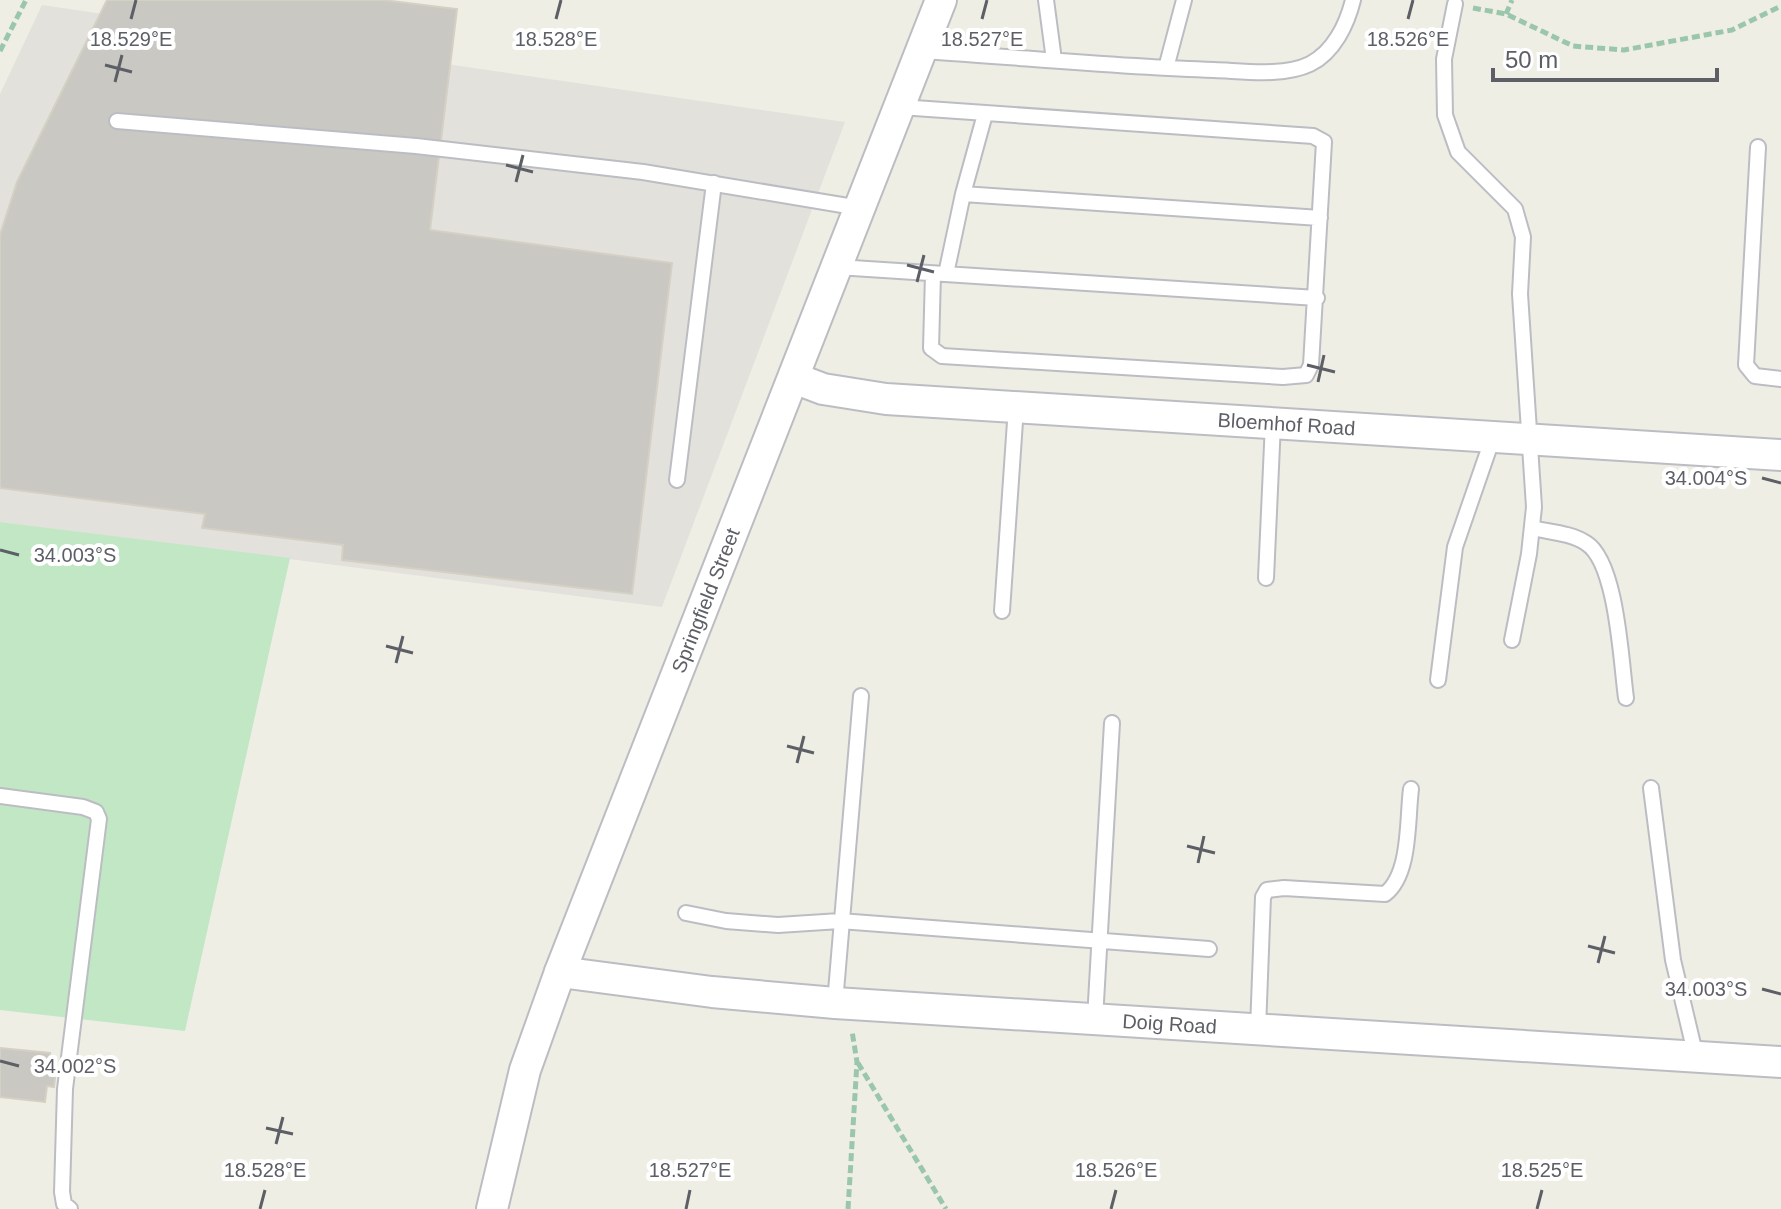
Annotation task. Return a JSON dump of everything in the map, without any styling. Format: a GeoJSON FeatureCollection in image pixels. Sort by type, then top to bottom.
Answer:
{"type":"FeatureCollection","features":[{"type":"Feature","properties":{"kind":"street","name":"Springfield Street"},"geometry":{"type":"LineString","coordinates":[[492,1209],[525,1070],[560,972],[941,0]]}},
{"type":"Feature","properties":{"kind":"street","name":"Bloemhof Road"},"geometry":{"type":"LineString","coordinates":[[794,378],[854,395],[1781,455]]}},
{"type":"Feature","properties":{"kind":"street","name":"Doig Road"},"geometry":{"type":"LineString","coordinates":[[560,972],[712,992],[841,1003],[1781,1062]]}},
{"type":"Feature","properties":{"kind":"lane"},"geometry":{"type":"LineString","coordinates":[[1046,0],[1054,60]]}},
{"type":"Feature","properties":{"kind":"lane"},"geometry":{"type":"LineString","coordinates":[[1166,68],[1184,0]]}},
{"type":"Feature","properties":{"kind":"lane"},"geometry":{"type":"LineString","coordinates":[[922,51],[1166,68],[1290,70],[1312,63],[1332,45],[1348,20],[1353,0]]}},
{"type":"Feature","properties":{"kind":"lane"},"geometry":{"type":"LineString","coordinates":[[1455,4],[1444,59],[1445,115],[1458,152],[1515,209],[1521,224],[1520,294],[1530,439],[1532,528],[1512,640]]}},
{"type":"Feature","properties":{"kind":"lane"},"geometry":{"type":"LineString","coordinates":[[900,107],[1319,137],[1324,151],[1310,371],[1298,376],[949,358],[931,348],[940,274],[985,114]]}},
{"type":"Feature","properties":{"kind":"lane"},"geometry":{"type":"LineString","coordinates":[[117,121],[416,146],[714,183],[860,208]]}},
{"type":"Feature","properties":{"kind":"lane"},"geometry":{"type":"LineString","coordinates":[[1758,147],[1746,365],[1755,376],[1781,379]]}},
{"type":"Feature","properties":{"kind":"lane"},"geometry":{"type":"LineString","coordinates":[[677,480],[714,183]]}},
{"type":"Feature","properties":{"kind":"lane"},"geometry":{"type":"LineString","coordinates":[[963,194],[1320,218]]}},
{"type":"Feature","properties":{"kind":"lane"},"geometry":{"type":"LineString","coordinates":[[837,267],[1317,298]]}},
{"type":"Feature","properties":{"kind":"lane"},"geometry":{"type":"LineString","coordinates":[[1002,611],[1016,407]]}},
{"type":"Feature","properties":{"kind":"lane"},"geometry":{"type":"LineString","coordinates":[[1266,578],[1273,423]]}},
{"type":"Feature","properties":{"kind":"lane"},"geometry":{"type":"LineString","coordinates":[[1438,680],[1455,547],[1493,437]]}},
{"type":"Feature","properties":{"kind":"lane"},"geometry":{"type":"LineString","coordinates":[[1532,528],[1589,544],[1604,566],[1626,698]]}},
{"type":"Feature","properties":{"kind":"lane"},"geometry":{"type":"LineString","coordinates":[[841,1003],[840,921],[861,696]]}},
{"type":"Feature","properties":{"kind":"lane"},"geometry":{"type":"LineString","coordinates":[[1095,1019],[1112,723]]}},
{"type":"Feature","properties":{"kind":"lane"},"geometry":{"type":"LineString","coordinates":[[1651,788],[1673,960],[1696,1057]]}},
{"type":"Feature","properties":{"kind":"lane"},"geometry":{"type":"LineString","coordinates":[[1258,1029],[1263,897],[1267,890],[1284,888],[1385,894],[1397,882],[1401,868],[1411,789]]}},
{"type":"Feature","properties":{"kind":"lane"},"geometry":{"type":"LineString","coordinates":[[0,796],[83,807],[96,812],[99,819],[65,1089],[62,1192],[64,1204],[70,1209]]}},
{"type":"Feature","properties":{"kind":"lane"},"geometry":{"type":"LineString","coordinates":[[686,913],[726,921],[778,925],[840,921],[1099,938],[1209,949]]}},
{"type":"Feature","properties":{"kind":"path"},"geometry":{"type":"LineString","coordinates":[[0,51],[26,0]]}},
{"type":"Feature","properties":{"kind":"path"},"geometry":{"type":"LineString","coordinates":[[1506,14],[1512,0]]}},
{"type":"Feature","properties":{"kind":"path"},"geometry":{"type":"LineString","coordinates":[[1455,4],[1506,14],[1573,46],[1624,50],[1732,30],[1781,6]]}},
{"type":"Feature","properties":{"kind":"path"},"geometry":{"type":"LineString","coordinates":[[841,1003],[857,1062],[946,1209]]}},
{"type":"Feature","properties":{"kind":"path"},"geometry":{"type":"LineString","coordinates":[[848,1209],[857,1062]]}},
{"type":"Feature","properties":{"kind":"shaded area"},"geometry":{"type":"Polygon","coordinates":[[[42,5],[845,122],[662,607],[0,522],[0,94],[42,5]]]}},
{"type":"Feature","properties":{"kind":"green space"},"geometry":{"type":"Polygon","coordinates":[[[0,522],[290,558],[185,1031],[0,1010],[0,522]]]}},
{"type":"Feature","properties":{"kind":"building"},"geometry":{"type":"Polygon","coordinates":[[[107,0],[383,0],[457,9],[430,230],[672,263],[632,594],[342,560],[343,545],[202,528],[205,514],[0,488],[0,235],[17,182],[107,0]]]}},
{"type":"Feature","properties":{"kind":"building"},"geometry":{"type":"Polygon","coordinates":[[[0,1048],[50,1053],[48,1069],[56,1070],[54,1087],[47,1086],[45,1102],[0,1097],[0,1048]]]}}]}
